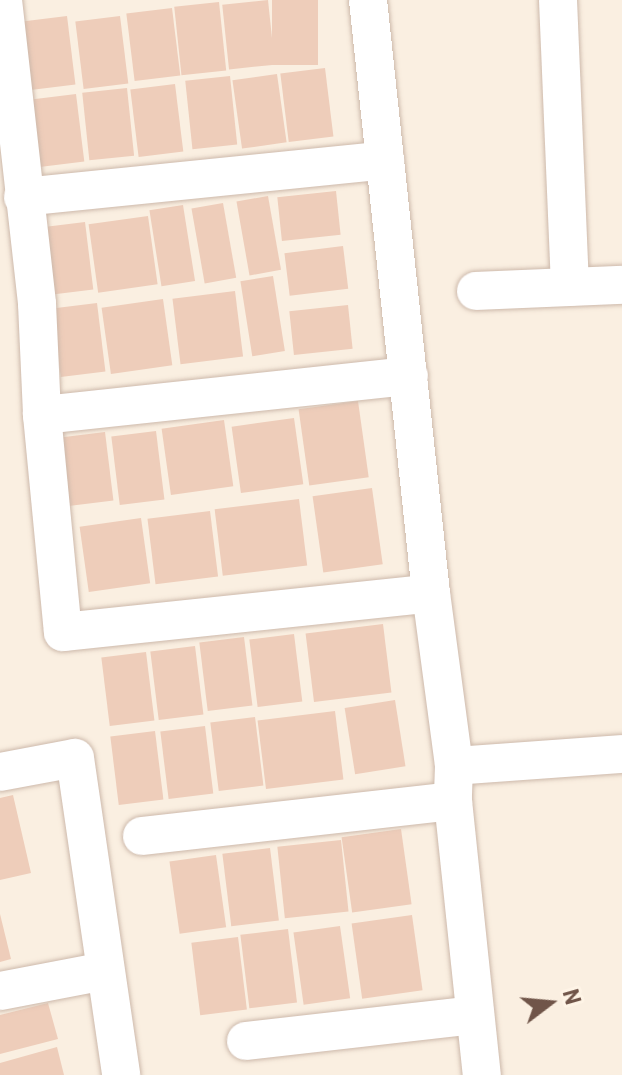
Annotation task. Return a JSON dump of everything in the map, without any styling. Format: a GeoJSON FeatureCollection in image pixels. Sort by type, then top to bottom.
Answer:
{"type":"FeatureCollection","features":[{"type":"Feature","properties":{"kind":"street"},"geometry":{"type":"LineString","coordinates":[[3,0],[37,304],[42,415],[63,632],[431,593]]}},
{"type":"Feature","properties":{"kind":"street"},"geometry":{"type":"LineString","coordinates":[[368,0],[482,1075]]}},
{"type":"Feature","properties":{"kind":"street"},"geometry":{"type":"LineString","coordinates":[[558,0],[570,287]]}},
{"type":"Feature","properties":{"kind":"street"},"geometry":{"type":"LineString","coordinates":[[23,197],[385,160]]}},
{"type":"Feature","properties":{"kind":"street"},"geometry":{"type":"LineString","coordinates":[[476,291],[622,285]]}},
{"type":"Feature","properties":{"kind":"street"},"geometry":{"type":"LineString","coordinates":[[42,415],[409,376]]}},
{"type":"Feature","properties":{"kind":"street"},"geometry":{"type":"LineString","coordinates":[[142,836],[622,754]]}},
{"type":"Feature","properties":{"kind":"street"},"geometry":{"type":"LineString","coordinates":[[0,772],[75,758],[121,1075]]}},
{"type":"Feature","properties":{"kind":"street"},"geometry":{"type":"LineString","coordinates":[[0,991],[105,971]]}},
{"type":"Feature","properties":{"kind":"street"},"geometry":{"type":"LineString","coordinates":[[246,1041],[475,1015]]}},
{"type":"Feature","properties":{"kind":"building"},"geometry":{"type":"Polygon","coordinates":[[[268,0],[275,65],[229,69],[222,5],[268,0]]]}},
{"type":"Feature","properties":{"kind":"building"},"geometry":{"type":"Polygon","coordinates":[[[272,0],[318,0],[318,65],[272,65],[272,0]]]}},
{"type":"Feature","properties":{"kind":"building"},"geometry":{"type":"Polygon","coordinates":[[[219,2],[226,71],[181,75],[174,7],[219,2]]]}},
{"type":"Feature","properties":{"kind":"building"},"geometry":{"type":"Polygon","coordinates":[[[172,8],[180,75],[135,81],[126,14],[172,8]]]}},
{"type":"Feature","properties":{"kind":"building"},"geometry":{"type":"Polygon","coordinates":[[[67,16],[75,84],[31,90],[22,21],[67,16]]]}},
{"type":"Feature","properties":{"kind":"building"},"geometry":{"type":"Polygon","coordinates":[[[120,16],[128,83],[84,89],[75,21],[120,16]]]}},
{"type":"Feature","properties":{"kind":"building"},"geometry":{"type":"Polygon","coordinates":[[[325,68],[333,136],[289,142],[280,73],[325,68]]]}},
{"type":"Feature","properties":{"kind":"building"},"geometry":{"type":"Polygon","coordinates":[[[277,74],[287,142],[242,149],[232,80],[277,74]]]}},
{"type":"Feature","properties":{"kind":"building"},"geometry":{"type":"Polygon","coordinates":[[[230,76],[237,145],[192,149],[185,81],[230,76]]]}},
{"type":"Feature","properties":{"kind":"building"},"geometry":{"type":"Polygon","coordinates":[[[175,84],[183,151],[139,157],[130,89],[175,84]]]}},
{"type":"Feature","properties":{"kind":"building"},"geometry":{"type":"Polygon","coordinates":[[[127,88],[134,156],[89,160],[82,93],[127,88]]]}},
{"type":"Feature","properties":{"kind":"building"},"geometry":{"type":"Polygon","coordinates":[[[76,94],[84,161],[40,167],[31,99],[76,94]]]}},
{"type":"Feature","properties":{"kind":"building"},"geometry":{"type":"Polygon","coordinates":[[[336,191],[341,235],[282,241],[277,197],[336,191]]]}},
{"type":"Feature","properties":{"kind":"building"},"geometry":{"type":"Polygon","coordinates":[[[268,196],[281,270],[250,275],[236,202],[268,196]]]}},
{"type":"Feature","properties":{"kind":"building"},"geometry":{"type":"Polygon","coordinates":[[[223,203],[236,278],[205,283],[191,209],[223,203]]]}},
{"type":"Feature","properties":{"kind":"building"},"geometry":{"type":"Polygon","coordinates":[[[183,205],[195,281],[161,286],[149,210],[183,205]]]}},
{"type":"Feature","properties":{"kind":"building"},"geometry":{"type":"Polygon","coordinates":[[[148,216],[158,284],[98,293],[89,224],[148,216]]]}},
{"type":"Feature","properties":{"kind":"building"},"geometry":{"type":"Polygon","coordinates":[[[85,222],[93,289],[55,294],[46,227],[85,222]]]}},
{"type":"Feature","properties":{"kind":"building"},"geometry":{"type":"Polygon","coordinates":[[[343,246],[348,289],[290,296],[284,253],[343,246]]]}},
{"type":"Feature","properties":{"kind":"building"},"geometry":{"type":"Polygon","coordinates":[[[273,276],[285,351],[252,356],[240,281],[273,276]]]}},
{"type":"Feature","properties":{"kind":"building"},"geometry":{"type":"Polygon","coordinates":[[[235,291],[243,357],[181,364],[172,299],[235,291]]]}},
{"type":"Feature","properties":{"kind":"building"},"geometry":{"type":"Polygon","coordinates":[[[163,299],[172,365],[111,374],[102,308],[163,299]]]}},
{"type":"Feature","properties":{"kind":"building"},"geometry":{"type":"Polygon","coordinates":[[[97,303],[105,371],[61,377],[52,308],[97,303]]]}},
{"type":"Feature","properties":{"kind":"building"},"geometry":{"type":"Polygon","coordinates":[[[348,305],[353,349],[294,355],[289,311],[348,305]]]}},
{"type":"Feature","properties":{"kind":"building"},"geometry":{"type":"Polygon","coordinates":[[[358,401],[369,477],[309,486],[299,409],[358,401]]]}},
{"type":"Feature","properties":{"kind":"building"},"geometry":{"type":"Polygon","coordinates":[[[294,418],[303,484],[241,493],[232,427],[294,418]]]}},
{"type":"Feature","properties":{"kind":"building"},"geometry":{"type":"Polygon","coordinates":[[[224,420],[233,486],[171,495],[162,429],[224,420]]]}},
{"type":"Feature","properties":{"kind":"building"},"geometry":{"type":"Polygon","coordinates":[[[156,431],[164,499],[120,505],[111,436],[156,431]]]}},
{"type":"Feature","properties":{"kind":"building"},"geometry":{"type":"Polygon","coordinates":[[[105,432],[113,500],[69,506],[60,437],[105,432]]]}},
{"type":"Feature","properties":{"kind":"building"},"geometry":{"type":"Polygon","coordinates":[[[372,488],[383,564],[323,573],[313,496],[372,488]]]}},
{"type":"Feature","properties":{"kind":"building"},"geometry":{"type":"Polygon","coordinates":[[[299,499],[307,566],[223,576],[215,509],[299,499]]]}},
{"type":"Feature","properties":{"kind":"building"},"geometry":{"type":"Polygon","coordinates":[[[210,511],[218,577],[156,584],[147,519],[210,511]]]}},
{"type":"Feature","properties":{"kind":"building"},"geometry":{"type":"Polygon","coordinates":[[[141,518],[150,583],[89,592],[80,527],[141,518]]]}},
{"type":"Feature","properties":{"kind":"building"},"geometry":{"type":"Polygon","coordinates":[[[383,624],[391,692],[314,702],[306,634],[383,624]]]}},
{"type":"Feature","properties":{"kind":"building"},"geometry":{"type":"Polygon","coordinates":[[[294,634],[302,701],[258,707],[249,639],[294,634]]]}},
{"type":"Feature","properties":{"kind":"building"},"geometry":{"type":"Polygon","coordinates":[[[244,637],[252,705],[208,711],[199,642],[244,637]]]}},
{"type":"Feature","properties":{"kind":"building"},"geometry":{"type":"Polygon","coordinates":[[[195,646],[203,714],[159,720],[150,651],[195,646]]]}},
{"type":"Feature","properties":{"kind":"building"},"geometry":{"type":"Polygon","coordinates":[[[146,652],[154,720],[110,726],[101,657],[146,652]]]}},
{"type":"Feature","properties":{"kind":"building"},"geometry":{"type":"Polygon","coordinates":[[[395,700],[405,766],[355,774],[345,708],[395,700]]]}},
{"type":"Feature","properties":{"kind":"building"},"geometry":{"type":"Polygon","coordinates":[[[335,711],[343,779],[266,789],[258,721],[335,711]]]}},
{"type":"Feature","properties":{"kind":"building"},"geometry":{"type":"Polygon","coordinates":[[[255,717],[263,785],[219,791],[210,722],[255,717]]]}},
{"type":"Feature","properties":{"kind":"building"},"geometry":{"type":"Polygon","coordinates":[[[205,726],[213,793],[169,799],[160,731],[205,726]]]}},
{"type":"Feature","properties":{"kind":"building"},"geometry":{"type":"Polygon","coordinates":[[[155,731],[163,799],[119,805],[110,736],[155,731]]]}},
{"type":"Feature","properties":{"kind":"building"},"geometry":{"type":"Polygon","coordinates":[[[13,795],[31,873],[0,880],[0,798],[13,795]]]}},
{"type":"Feature","properties":{"kind":"building"},"geometry":{"type":"Polygon","coordinates":[[[401,829],[412,904],[352,913],[342,837],[401,829]]]}},
{"type":"Feature","properties":{"kind":"building"},"geometry":{"type":"Polygon","coordinates":[[[341,840],[349,912],[285,918],[277,847],[341,840]]]}},
{"type":"Feature","properties":{"kind":"building"},"geometry":{"type":"Polygon","coordinates":[[[270,848],[279,920],[231,926],[222,854],[270,848]]]}},
{"type":"Feature","properties":{"kind":"building"},"geometry":{"type":"Polygon","coordinates":[[[216,855],[226,927],[180,934],[169,862],[216,855]]]}},
{"type":"Feature","properties":{"kind":"building"},"geometry":{"type":"Polygon","coordinates":[[[0,914],[11,959],[0,962],[0,914]]]}},
{"type":"Feature","properties":{"kind":"building"},"geometry":{"type":"Polygon","coordinates":[[[412,915],[423,990],[362,999],[352,923],[412,915]]]}},
{"type":"Feature","properties":{"kind":"building"},"geometry":{"type":"Polygon","coordinates":[[[340,926],[350,998],[304,1005],[293,933],[340,926]]]}},
{"type":"Feature","properties":{"kind":"building"},"geometry":{"type":"Polygon","coordinates":[[[288,929],[297,1002],[249,1008],[240,935],[288,929]]]}},
{"type":"Feature","properties":{"kind":"building"},"geometry":{"type":"Polygon","coordinates":[[[238,937],[247,1009],[200,1015],[191,943],[238,937]]]}},
{"type":"Feature","properties":{"kind":"building"},"geometry":{"type":"Polygon","coordinates":[[[48,1003],[58,1039],[0,1054],[0,1015],[48,1003]]]}},
{"type":"Feature","properties":{"kind":"building"},"geometry":{"type":"Polygon","coordinates":[[[57,1047],[64,1075],[0,1075],[0,1063],[57,1047]]]}}]}
